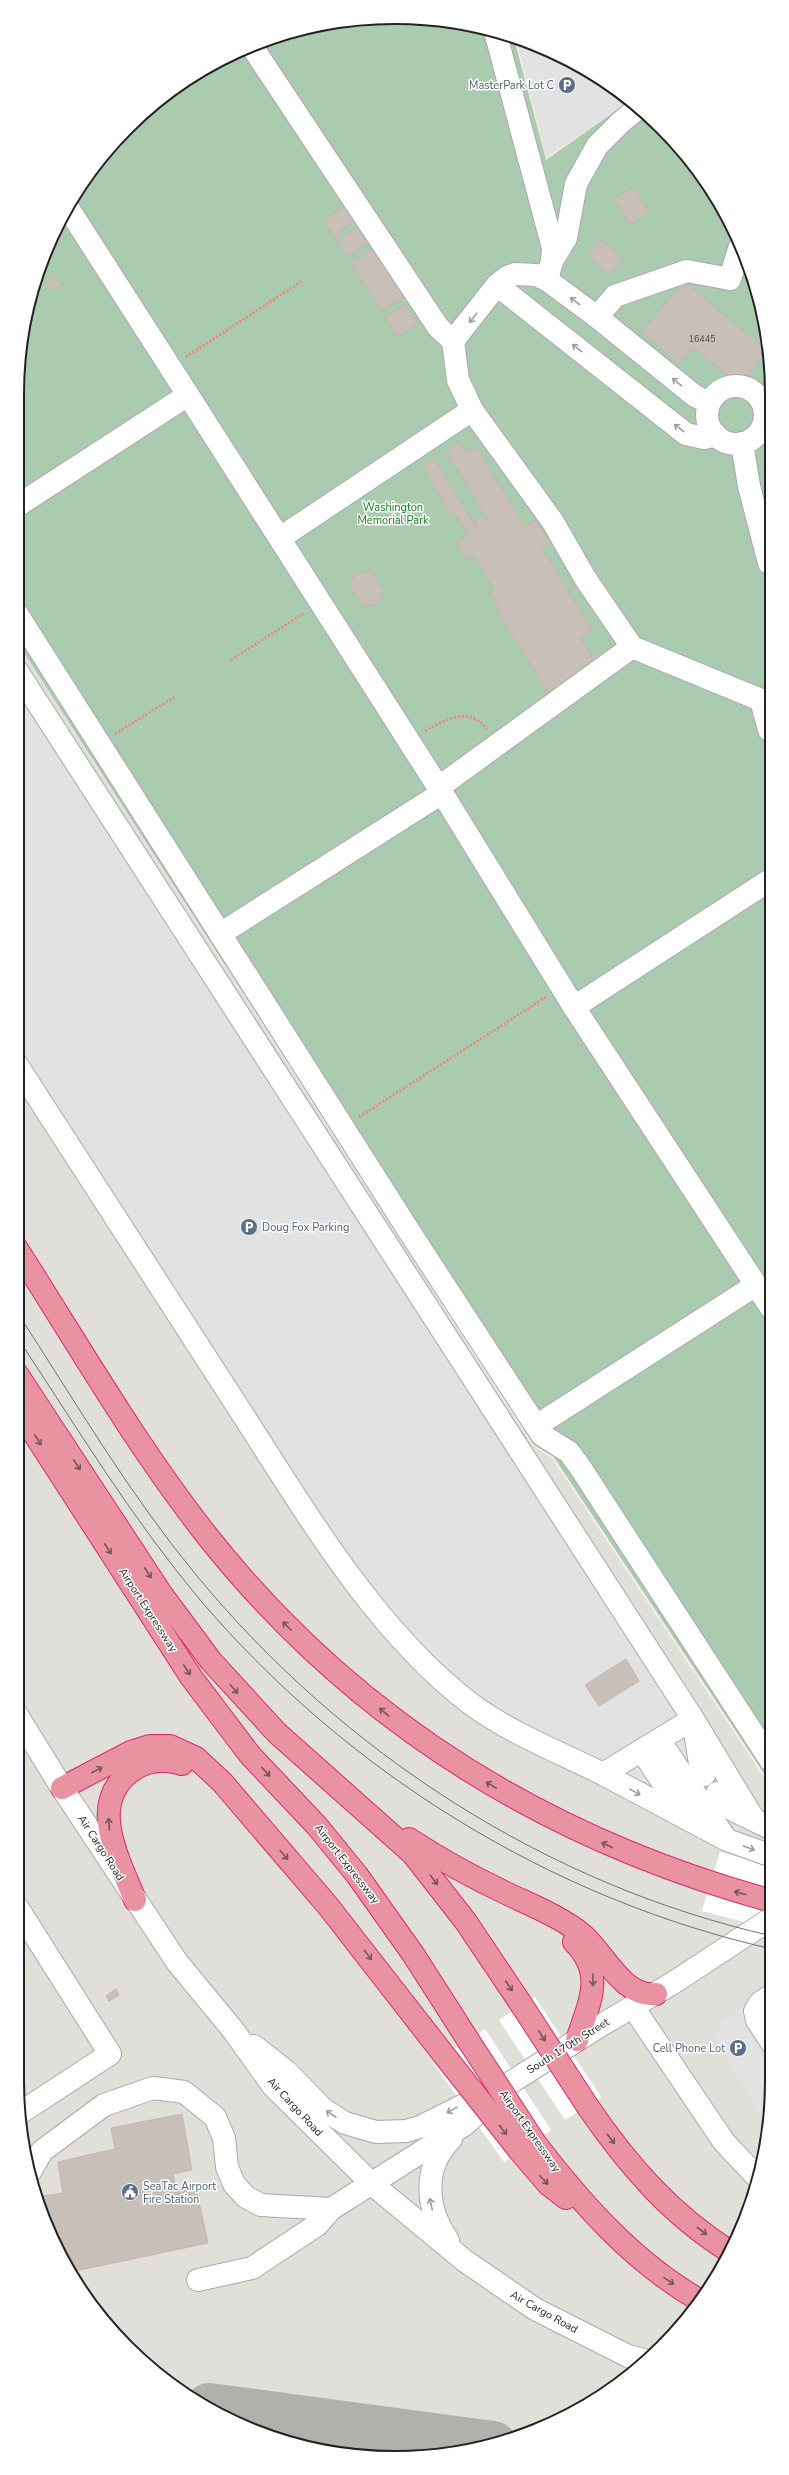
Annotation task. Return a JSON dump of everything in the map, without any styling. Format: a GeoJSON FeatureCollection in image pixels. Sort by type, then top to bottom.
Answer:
{"type":"FeatureCollection","features":[{"type":"Feature","properties":{"kind":"highway"},"geometry":{"type":"LineString","coordinates":[[24,1260],[140,1441],[188,1511],[248,1586],[316,1654],[390,1717],[441,1753],[493,1786],[552,1819],[609,1846],[709,1883],[765,1899]]}},
{"type":"Feature","properties":{"kind":"highway"},"geometry":{"type":"LineString","coordinates":[[24,1385],[189,1634],[252,1708],[335,1785],[377,1820],[427,1870],[466,1922],[588,2108],[622,2153],[655,2192],[695,2227],[725,2248]]}},
{"type":"Feature","properties":{"kind":"highway","name":"Airport Expressway"},"geometry":{"type":"LineString","coordinates":[[24,1418],[195,1683],[250,1755],[317,1826],[357,1875],[413,1954],[468,2040],[527,2147],[571,2189],[597,2218],[641,2259],[695,2297]]}},
{"type":"Feature","properties":{"kind":"highway"},"geometry":{"type":"LineString","coordinates":[[62,1788],[140,1748],[170,1746],[187,1752],[204,1763],[259,1825],[361,1946],[444,2055],[527,2147]]}},
{"type":"Feature","properties":{"kind":"highway"},"geometry":{"type":"LineString","coordinates":[[135,1900],[110,1833],[108,1822],[113,1794],[118,1784],[134,1769],[143,1764],[162,1760],[182,1764],[203,1777],[259,1825]]}},
{"type":"Feature","properties":{"kind":"highway"},"geometry":{"type":"LineString","coordinates":[[335,1785],[484,1894],[550,1926],[575,1942],[589,1960],[594,1978],[590,1999],[577,2040]]}},
{"type":"Feature","properties":{"kind":"highway"},"geometry":{"type":"LineString","coordinates":[[424,1849],[473,1877],[571,1926],[593,1945],[622,1979],[634,1990],[642,1993],[656,1994]]}},
{"type":"Feature","properties":{"kind":"street"},"geometry":{"type":"LineString","coordinates":[[497,39],[553,248],[550,270]]}},
{"type":"Feature","properties":{"kind":"street"},"geometry":{"type":"LineString","coordinates":[[255,51],[438,327],[453,341],[458,380],[472,410],[552,522],[585,578],[632,647],[765,692]]}},
{"type":"Feature","properties":{"kind":"street"},"geometry":{"type":"LineString","coordinates":[[453,341],[497,285],[507,277],[515,274],[536,275],[550,270],[566,238],[576,184],[597,146],[634,112]]}},
{"type":"Feature","properties":{"kind":"street"},"geometry":{"type":"LineString","coordinates":[[72,214],[409,740],[574,1007],[765,1300]]}},
{"type":"Feature","properties":{"kind":"street"},"geometry":{"type":"LineString","coordinates":[[598,317],[615,296],[687,271],[730,279],[738,255]]}},
{"type":"Feature","properties":{"kind":"street"},"geometry":{"type":"LineString","coordinates":[[550,270],[598,317],[694,396],[709,403]]}},
{"type":"Feature","properties":{"kind":"street"},"geometry":{"type":"LineString","coordinates":[[497,285],[686,434],[704,438],[716,435]]}},
{"type":"Feature","properties":{"kind":"street"},"geometry":{"type":"LineString","coordinates":[[732,386],[763,389],[764,421],[755,437],[742,443],[729,443],[716,435],[708,423],[709,403],[719,392],[732,386]]}},
{"type":"Feature","properties":{"kind":"street"},"geometry":{"type":"LineString","coordinates":[[24,501],[188,395]]}},
{"type":"Feature","properties":{"kind":"street"},"geometry":{"type":"LineString","coordinates":[[280,538],[472,410]]}},
{"type":"Feature","properties":{"kind":"street"},"geometry":{"type":"LineString","coordinates":[[742,443],[749,486],[765,548]]}},
{"type":"Feature","properties":{"kind":"street"},"geometry":{"type":"LineString","coordinates":[[24,625],[343,1127],[536,1426],[546,1437],[569,1452],[580,1467],[765,1753]]}},
{"type":"Feature","properties":{"kind":"street"},"geometry":{"type":"LineString","coordinates":[[220,934],[440,790],[499,743],[632,647]]}},
{"type":"Feature","properties":{"kind":"street"},"geometry":{"type":"LineString","coordinates":[[24,682],[762,1824]]}},
{"type":"Feature","properties":{"kind":"street"},"geometry":{"type":"LineString","coordinates":[[574,1007],[765,883]]}},
{"type":"Feature","properties":{"kind":"street"},"geometry":{"type":"LineString","coordinates":[[24,1076],[300,1504],[371,1603],[435,1674],[470,1703],[500,1723],[603,1774],[727,1840],[765,1854]]}},
{"type":"Feature","properties":{"kind":"street"},"geometry":{"type":"LineString","coordinates":[[536,1426],[756,1285]]}},
{"type":"Feature","properties":{"kind":"street"},"geometry":{"type":"LineString","coordinates":[[603,1774],[693,1718]]}},
{"type":"Feature","properties":{"kind":"street"},"geometry":{"type":"LineString","coordinates":[[693,1718],[708,1772]]}},
{"type":"Feature","properties":{"kind":"street","name":"Air Cargo Road"},"geometry":{"type":"LineString","coordinates":[[24,1726],[62,1788],[177,1962],[233,2030],[273,2086],[372,2184],[465,2261],[535,2309],[628,2356],[639,2359]]}},
{"type":"Feature","properties":{"kind":"street"},"geometry":{"type":"LineString","coordinates":[[651,1745],[687,1820]]}},
{"type":"Feature","properties":{"kind":"street"},"geometry":{"type":"LineString","coordinates":[[651,1745],[707,1830]]}},
{"type":"Feature","properties":{"kind":"street"},"geometry":{"type":"LineString","coordinates":[[651,1745],[727,1840]]}},
{"type":"Feature","properties":{"kind":"street"},"geometry":{"type":"LineString","coordinates":[[721,1791],[725,1806],[762,1824]]}},
{"type":"Feature","properties":{"kind":"street"},"geometry":{"type":"LineString","coordinates":[[24,1918],[110,2054],[25,2109]]}},
{"type":"Feature","properties":{"kind":"street","name":"South 170th Street"},"geometry":{"type":"LineString","coordinates":[[198,2280],[252,2268],[317,2225],[331,2209],[464,2125],[513,2081],[577,2040],[656,1994],[765,1923]]}},
{"type":"Feature","properties":{"kind":"street"},"geometry":{"type":"LineString","coordinates":[[765,2000],[760,2003],[755,2011],[757,2020],[765,2032]]}},
{"type":"Feature","properties":{"kind":"street"},"geometry":{"type":"LineString","coordinates":[[633,2007],[673,2069],[724,2142],[753,2173]]}},
{"type":"Feature","properties":{"kind":"street"},"geometry":{"type":"LineString","coordinates":[[233,2030],[287,2072],[323,2109],[344,2123],[376,2132],[406,2131],[420,2127],[513,2081]]}},
{"type":"Feature","properties":{"kind":"street"},"geometry":{"type":"LineString","coordinates":[[34,2165],[42,2152],[104,2105],[153,2088],[184,2092],[215,2117],[224,2138],[228,2167],[234,2184],[246,2198],[261,2205],[331,2209]]}},
{"type":"Feature","properties":{"kind":"street"},"geometry":{"type":"LineString","coordinates":[[464,2125],[444,2146],[436,2158],[431,2173],[429,2187],[434,2214],[447,2239],[465,2261]]}},
{"type":"Feature","properties":{"kind":"path"},"geometry":{"type":"LineString","coordinates":[[170,367],[302,281]]}},
{"type":"Feature","properties":{"kind":"path"},"geometry":{"type":"LineString","coordinates":[[231,660],[321,602]]}},
{"type":"Feature","properties":{"kind":"path"},"geometry":{"type":"LineString","coordinates":[[100,744],[174,697]]}},
{"type":"Feature","properties":{"kind":"path"},"geometry":{"type":"LineString","coordinates":[[409,740],[448,718],[465,714],[482,722],[499,743]]}},
{"type":"Feature","properties":{"kind":"path"},"geometry":{"type":"LineString","coordinates":[[343,1127],[562,987]]}},
{"type":"Feature","properties":{"kind":"shaded area","name":"MasterPark Lot C"},"geometry":{"type":"Polygon","coordinates":[[[518,45],[558,62],[580,74],[600,86],[624,104],[546,158],[518,45]]]}},
{"type":"Feature","properties":{"kind":"shaded area"},"geometry":{"type":"Polygon","coordinates":[[[24,654],[533,1446],[552,1458],[765,1779],[765,2080],[762,2129],[758,2153],[745,2200],[737,2222],[727,2244],[703,2286],[673,2325],[639,2359],[600,2389],[558,2413],[536,2423],[514,2431],[467,2444],[443,2448],[394,2451],[346,2448],[322,2444],[275,2431],[253,2423],[209,2401],[189,2389],[150,2359],[116,2325],[86,2286],[62,2244],[52,2222],[37,2176],[27,2129],[24,2080],[24,654]]]}},
{"type":"Feature","properties":{"kind":"shaded area","name":"Doug Fox Parking"},"geometry":{"type":"Polygon","coordinates":[[[24,681],[721,1763],[651,1811],[500,1723],[401,1637],[24,1075],[24,681]]]}},
{"type":"Feature","properties":{"kind":"shaded area","name":"Cell Phone Lot"},"geometry":{"type":"Polygon","coordinates":[[[765,1993],[765,2002],[762,2008],[765,2014],[765,2047],[746,2018],[742,2022],[765,2060],[763,2117],[713,2038],[724,2019],[765,1993]]]}},
{"type":"Feature","properties":{"kind":"green space","name":"Washington Memorial Park"},"geometry":{"type":"Polygon","coordinates":[[[394,24],[443,27],[467,31],[516,45],[546,160],[624,105],[639,116],[673,150],[703,189],[727,231],[737,253],[745,275],[758,322],[762,346],[765,394],[765,1775],[553,1456],[534,1445],[24,653],[24,394],[27,346],[31,322],[44,275],[62,231],[86,189],[116,150],[150,116],[189,86],[231,62],[253,52],[299,37],[346,27],[394,24]]]}},
{"type":"Feature","properties":{"kind":"pier"},"geometry":{"type":"Polygon","coordinates":[[[720,1852],[765,1864],[765,1927],[702,1911],[720,1852]]]}},
{"type":"Feature","properties":{"kind":"pier"},"geometry":{"type":"Polygon","coordinates":[[[535,1997],[601,2097],[565,2120],[499,2020],[535,1997]]]}},
{"type":"Feature","properties":{"kind":"pier"},"geometry":{"type":"Polygon","coordinates":[[[485,2029],[551,2130],[504,2162],[433,2063],[485,2029]]]}},
{"type":"Feature","properties":{"kind":"building"},"geometry":{"type":"Polygon","coordinates":[[[633,187],[649,213],[630,224],[614,199],[633,187]]]}},
{"type":"Feature","properties":{"kind":"building"},"geometry":{"type":"Polygon","coordinates":[[[344,206],[355,222],[337,233],[340,239],[358,227],[369,243],[348,257],[323,220],[344,206]]]}},
{"type":"Feature","properties":{"kind":"building"},"geometry":{"type":"Polygon","coordinates":[[[603,240],[622,260],[608,274],[588,254],[603,240]]]}},
{"type":"Feature","properties":{"kind":"building"},"geometry":{"type":"Polygon","coordinates":[[[374,248],[405,296],[382,311],[351,263],[374,248]]]}},
{"type":"Feature","properties":{"kind":"building"},"geometry":{"type":"Polygon","coordinates":[[[55,275],[62,285],[52,291],[45,281],[55,275]]]}},
{"type":"Feature","properties":{"kind":"building"},"geometry":{"type":"Polygon","coordinates":[[[684,281],[762,347],[763,356],[739,385],[693,347],[679,364],[641,332],[684,281]]]}},
{"type":"Feature","properties":{"kind":"building"},"geometry":{"type":"Polygon","coordinates":[[[405,304],[418,324],[397,337],[385,317],[405,304]]]}},
{"type":"Feature","properties":{"kind":"building"},"geometry":{"type":"Polygon","coordinates":[[[460,442],[467,453],[476,447],[525,527],[536,520],[550,543],[542,548],[592,630],[580,637],[596,663],[548,693],[498,611],[500,609],[490,592],[494,589],[473,555],[467,559],[456,543],[468,535],[454,512],[450,514],[423,466],[434,459],[476,527],[477,526],[474,520],[482,516],[485,521],[488,519],[446,451],[460,442]]]}},
{"type":"Feature","properties":{"kind":"building"},"geometry":{"type":"Polygon","coordinates":[[[371,571],[385,591],[376,605],[363,606],[349,585],[356,573],[371,571]]]}},
{"type":"Feature","properties":{"kind":"building"},"geometry":{"type":"Polygon","coordinates":[[[626,1659],[639,1681],[599,1706],[585,1685],[626,1659]]]}},
{"type":"Feature","properties":{"kind":"building"},"geometry":{"type":"Polygon","coordinates":[[[116,1989],[119,1995],[109,2001],[106,1996],[116,1989]]]}},
{"type":"Feature","properties":{"kind":"building","name":"SeaTac Airport Fire Station"},"geometry":{"type":"Polygon","coordinates":[[[182,2114],[192,2170],[173,2174],[176,2190],[196,2188],[208,2243],[77,2271],[62,2244],[43,2196],[63,2193],[58,2162],[115,2149],[111,2128],[182,2114]]]}},
{"type":"Feature","properties":{"kind":"taxiway"},"geometry":{"type":"LineString","coordinates":[[224,2409],[473,2442]]}},
{"type":"Feature","properties":{"kind":"tram line"},"geometry":{"type":"LineString","coordinates":[[24,1323],[103,1447],[148,1513],[172,1545],[197,1576],[254,1640],[317,1700],[384,1754],[455,1803],[530,1846],[608,1883],[689,1913],[765,1934]]}},
{"type":"Feature","properties":{"kind":"tram line"},"geometry":{"type":"LineString","coordinates":[[24,1348],[105,1472],[151,1538],[176,1570],[201,1601],[259,1663],[321,1721],[388,1774],[459,1821],[533,1862],[610,1898],[690,1927],[765,1947]]}},
{"type":"Feature","properties":{"kind":"place","name":"MasterPark Lot C"},"geometry":{"type":"Point","coordinates":[567,85]}},
{"type":"Feature","properties":{"kind":"place","name":"Doug Fox Parking"},"geometry":{"type":"Point","coordinates":[249,1227]}},
{"type":"Feature","properties":{"kind":"place","name":"Cell Phone Lot"},"geometry":{"type":"Point","coordinates":[738,2048]}},
{"type":"Feature","properties":{"kind":"place","name":"SeaTac Airport Fire Station"},"geometry":{"type":"Point","coordinates":[130,2192]}}]}
